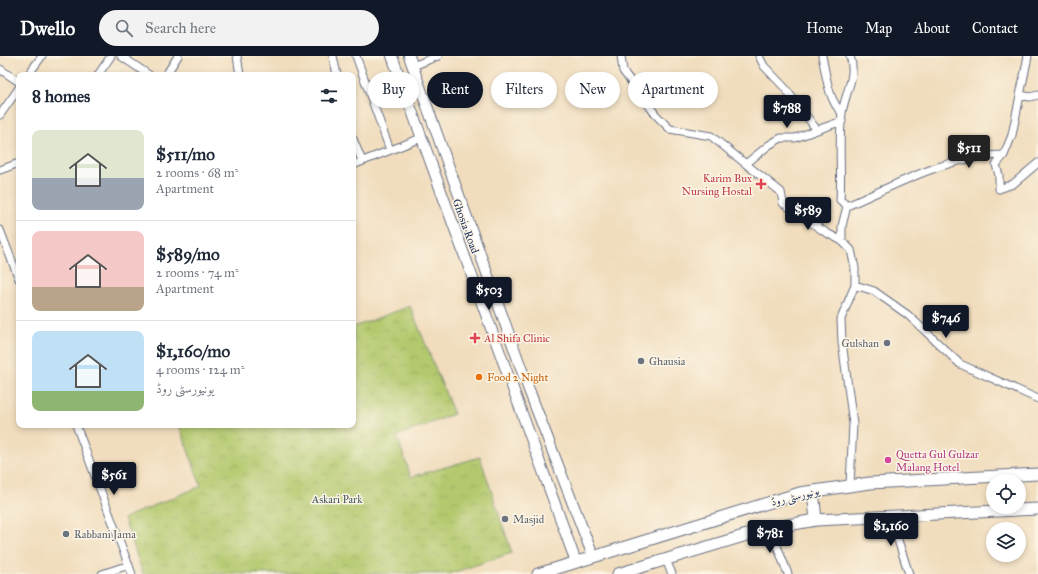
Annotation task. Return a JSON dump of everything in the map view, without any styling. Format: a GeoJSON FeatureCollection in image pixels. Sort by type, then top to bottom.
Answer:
{"type":"FeatureCollection","features":[{"type":"Feature","properties":{"kind":"main road","name":"Ghosia Road"},"geometry":{"type":"LineString","coordinates":[[392,56],[576,562]]}},
{"type":"Feature","properties":{"kind":"main road"},"geometry":{"type":"LineString","coordinates":[[410,56],[529,390],[593,556]]}},
{"type":"Feature","properties":{"kind":"main road"},"geometry":{"type":"LineString","coordinates":[[418,128],[434,122]]}},
{"type":"Feature","properties":{"kind":"main road","name":"یونیورسٹی روڈ"},"geometry":{"type":"LineString","coordinates":[[538,574],[749,508],[813,491],[850,485],[1038,474]]}},
{"type":"Feature","properties":{"kind":"main road"},"geometry":{"type":"LineString","coordinates":[[813,491],[816,520]]}},
{"type":"Feature","properties":{"kind":"main road"},"geometry":{"type":"LineString","coordinates":[[618,574],[770,528],[816,520],[1034,508]]}},
{"type":"Feature","properties":{"kind":"street"},"geometry":{"type":"LineString","coordinates":[[30,72],[42,56]]}},
{"type":"Feature","properties":{"kind":"street"},"geometry":{"type":"LineString","coordinates":[[100,72],[111,56]]}},
{"type":"Feature","properties":{"kind":"street"},"geometry":{"type":"LineString","coordinates":[[121,56],[145,72]]}},
{"type":"Feature","properties":{"kind":"street"},"geometry":{"type":"LineString","coordinates":[[168,72],[178,56]]}},
{"type":"Feature","properties":{"kind":"street"},"geometry":{"type":"LineString","coordinates":[[237,56],[240,72]]}},
{"type":"Feature","properties":{"kind":"street"},"geometry":{"type":"LineString","coordinates":[[333,56],[336,72]]}},
{"type":"Feature","properties":{"kind":"street"},"geometry":{"type":"LineString","coordinates":[[356,56],[390,150]]}},
{"type":"Feature","properties":{"kind":"street"},"geometry":{"type":"LineString","coordinates":[[413,66],[438,56]]}},
{"type":"Feature","properties":{"kind":"street"},"geometry":{"type":"LineString","coordinates":[[620,56],[623,71],[656,115],[670,129],[711,136],[747,163],[781,192],[783,203],[825,232],[842,240],[851,250],[855,268],[855,286],[841,319],[842,342],[853,424],[850,485]]}},
{"type":"Feature","properties":{"kind":"street"},"geometry":{"type":"LineString","coordinates":[[759,56],[764,66],[784,87],[817,130]]}},
{"type":"Feature","properties":{"kind":"street"},"geometry":{"type":"LineString","coordinates":[[822,56],[829,88],[837,109],[842,113]]}},
{"type":"Feature","properties":{"kind":"street"},"geometry":{"type":"LineString","coordinates":[[848,206],[840,200],[842,113],[851,82],[853,65],[850,56]]}},
{"type":"Feature","properties":{"kind":"street"},"geometry":{"type":"LineString","coordinates":[[1028,56],[1012,135],[1004,155],[996,165],[999,175],[999,189],[1013,184],[1038,163]]}},
{"type":"Feature","properties":{"kind":"street"},"geometry":{"type":"LineString","coordinates":[[0,69],[16,80]]}},
{"type":"Feature","properties":{"kind":"street"},"geometry":{"type":"LineString","coordinates":[[0,115],[16,92]]}},
{"type":"Feature","properties":{"kind":"street"},"geometry":{"type":"LineString","coordinates":[[1021,94],[1030,97],[1038,95]]}},
{"type":"Feature","properties":{"kind":"street"},"geometry":{"type":"LineString","coordinates":[[747,163],[769,144],[781,138],[795,138],[842,121]]}},
{"type":"Feature","properties":{"kind":"street"},"geometry":{"type":"LineString","coordinates":[[356,164],[421,138]]}},
{"type":"Feature","properties":{"kind":"street"},"geometry":{"type":"LineString","coordinates":[[356,146],[362,161]]}},
{"type":"Feature","properties":{"kind":"street"},"geometry":{"type":"LineString","coordinates":[[848,206],[948,163],[992,155],[1004,155]]}},
{"type":"Feature","properties":{"kind":"street"},"geometry":{"type":"LineString","coordinates":[[0,170],[16,164]]}},
{"type":"Feature","properties":{"kind":"street"},"geometry":{"type":"LineString","coordinates":[[842,240],[842,226],[848,206]]}},
{"type":"Feature","properties":{"kind":"street"},"geometry":{"type":"LineString","coordinates":[[0,230],[16,271]]}},
{"type":"Feature","properties":{"kind":"street"},"geometry":{"type":"LineString","coordinates":[[855,286],[874,291],[908,315],[960,364],[1038,399]]}},
{"type":"Feature","properties":{"kind":"street"},"geometry":{"type":"LineString","coordinates":[[77,428],[132,574]]}},
{"type":"Feature","properties":{"kind":"street"},"geometry":{"type":"LineString","coordinates":[[898,516],[896,534],[909,574]]}},
{"type":"Feature","properties":{"kind":"street"},"geometry":{"type":"LineString","coordinates":[[770,528],[788,574]]}},
{"type":"Feature","properties":{"kind":"street"},"geometry":{"type":"LineString","coordinates":[[666,560],[672,574]]}},
{"type":"Feature","properties":{"kind":"street"},"geometry":{"type":"LineString","coordinates":[[102,574],[129,565]]}},
{"type":"Feature","properties":{"kind":"green space","name":"Askari Park"},"geometry":{"type":"Polygon","coordinates":[[[410,306],[454,414],[397,436],[411,477],[480,457],[512,553],[449,574],[143,574],[124,518],[201,486],[180,428],[356,428],[356,326],[410,306]]]}},
{"type":"Feature","properties":{"kind":"place","name":"Karim Bux Nursing Hostal"},"geometry":{"type":"Point","coordinates":[761,184]}},
{"type":"Feature","properties":{"kind":"place","name":"Al Shifa Clinic"},"geometry":{"type":"Point","coordinates":[475,338]}},
{"type":"Feature","properties":{"kind":"place","name":"Gulshan"},"geometry":{"type":"Point","coordinates":[887,343]}},
{"type":"Feature","properties":{"kind":"place","name":"Ghausia"},"geometry":{"type":"Point","coordinates":[641,361]}},
{"type":"Feature","properties":{"kind":"place","name":"Food 2 Night"},"geometry":{"type":"Point","coordinates":[479,377]}},
{"type":"Feature","properties":{"kind":"place","name":"Quetta Gul Gulzar Malang Hotel"},"geometry":{"type":"Point","coordinates":[888,460]}},
{"type":"Feature","properties":{"kind":"place","name":"Masjid"},"geometry":{"type":"Point","coordinates":[505,519]}},
{"type":"Feature","properties":{"kind":"place","name":"Rabbani Jama"},"geometry":{"type":"Point","coordinates":[66,534]}}]}
